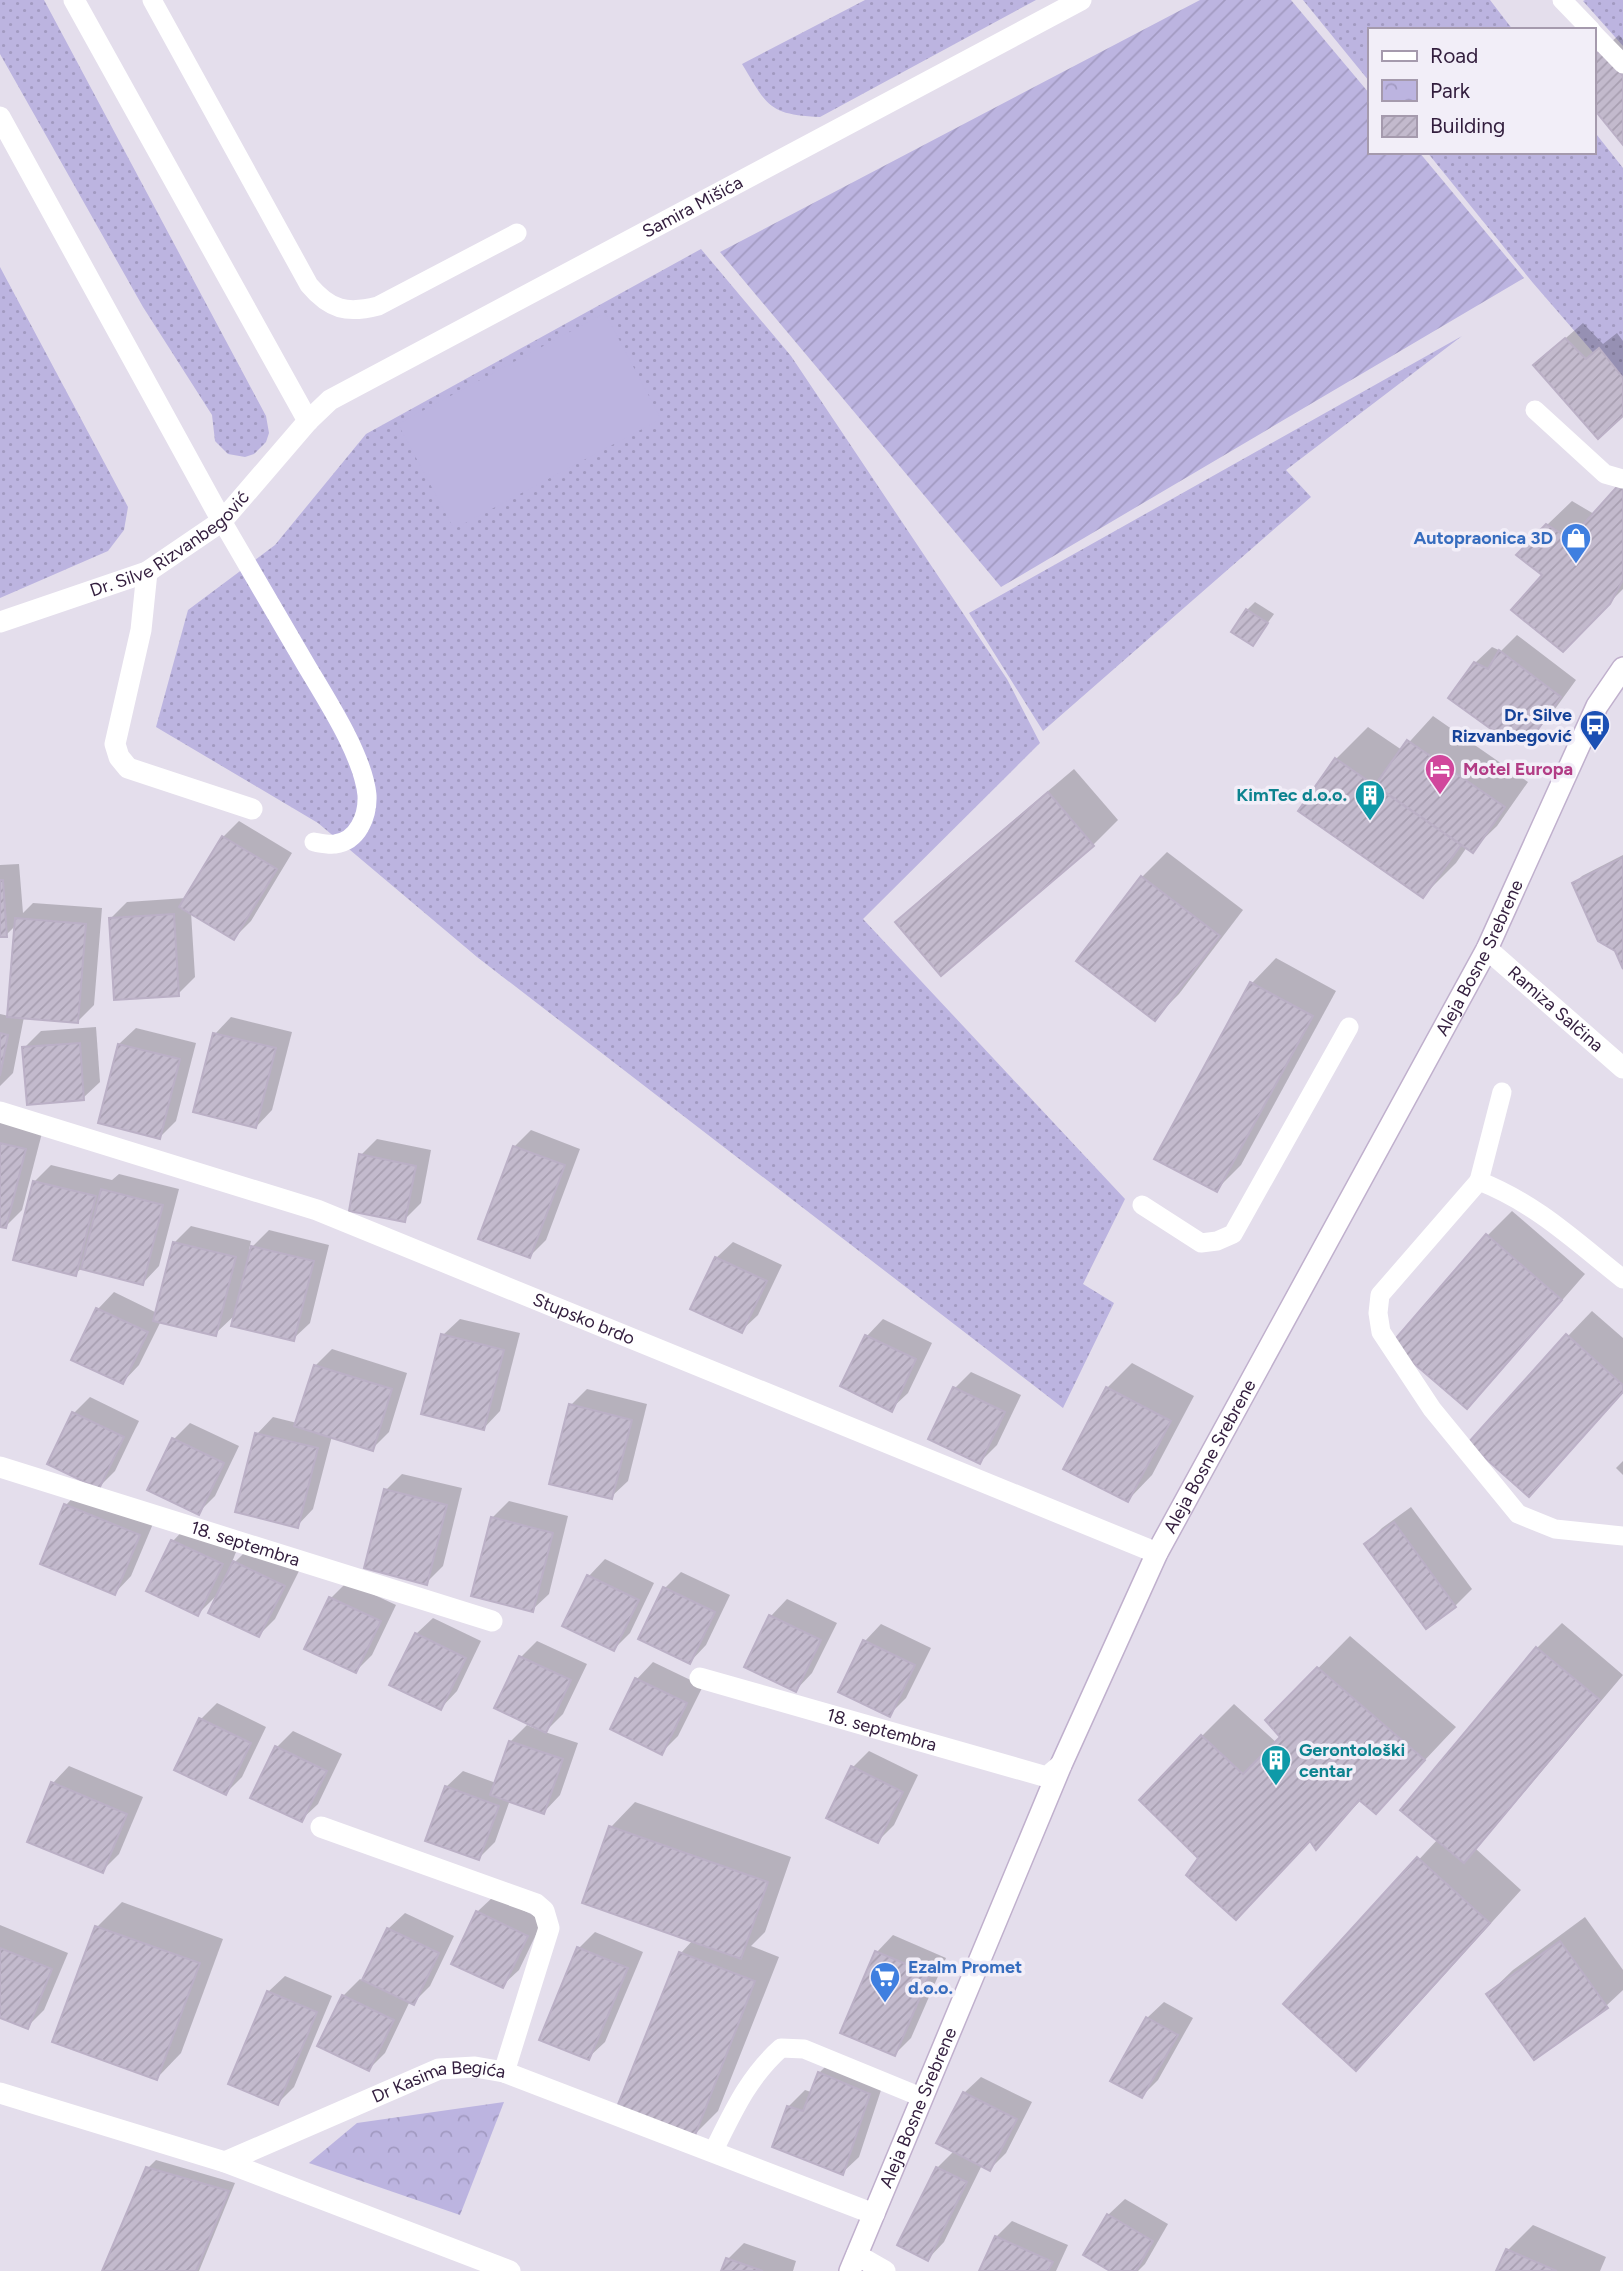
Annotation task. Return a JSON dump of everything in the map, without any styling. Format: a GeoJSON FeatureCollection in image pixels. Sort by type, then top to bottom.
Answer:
{"type":"FeatureCollection","features":[{"type":"Feature","properties":{"kind":"street"},"geometry":{"type":"LineString","coordinates":[[74,0],[308,421]]}},
{"type":"Feature","properties":{"kind":"street","name":"Samira Mišića"},"geometry":{"type":"LineString","coordinates":[[308,421],[330,400],[1081,0]]}},
{"type":"Feature","properties":{"kind":"street"},"geometry":{"type":"LineString","coordinates":[[0,117],[222,521]]}},
{"type":"Feature","properties":{"kind":"street","name":"Dr. Silve Rizvanbegović"},"geometry":{"type":"LineString","coordinates":[[0,622],[147,572],[222,521],[308,421]]}},
{"type":"Feature","properties":{"kind":"street"},"geometry":{"type":"LineString","coordinates":[[147,572],[141,630],[115,744],[119,757],[128,768],[252,809]]}},
{"type":"Feature","properties":{"kind":"street","name":"Aleja Bosne Srebrene"},"geometry":{"type":"LineString","coordinates":[[854,2263],[1061,1765],[1157,1553],[1487,949],[1597,706],[1623,668]]}},
{"type":"Feature","properties":{"kind":"street","name":"Ramiza Salčina"},"geometry":{"type":"LineString","coordinates":[[1487,949],[1623,1068]]}},
{"type":"Feature","properties":{"kind":"street","name":"Stupsko brdo"},"geometry":{"type":"LineString","coordinates":[[0,1112],[317,1210],[1157,1553]]}},
{"type":"Feature","properties":{"kind":"street","name":"18. septembra"},"geometry":{"type":"LineString","coordinates":[[0,1467],[492,1621]]}},
{"type":"Feature","properties":{"kind":"street","name":"18. septembra"},"geometry":{"type":"LineString","coordinates":[[700,1678],[1047,1777],[1061,1765]]}},
{"type":"Feature","properties":{"kind":"street"},"geometry":{"type":"LineString","coordinates":[[321,1827],[536,1904],[544,1912],[549,1928],[504,2072]]}},
{"type":"Feature","properties":{"kind":"street","name":"Dr Kasima Begića"},"geometry":{"type":"LineString","coordinates":[[225,2162],[439,2069],[475,2067],[504,2072],[874,2214]]}},
{"type":"Feature","properties":{"kind":"street"},"geometry":{"type":"LineString","coordinates":[[0,2093],[225,2162],[510,2271]]}},
{"type":"Feature","properties":{"kind":"street"},"geometry":{"type":"LineString","coordinates":[[854,2263],[885,2271]]}},
{"type":"Feature","properties":{"kind":"lane"},"geometry":{"type":"LineString","coordinates":[[152,0],[303,273],[319,297],[345,310],[359,311],[379,306],[517,233]]}},
{"type":"Feature","properties":{"kind":"lane"},"geometry":{"type":"LineString","coordinates":[[1562,0],[1589,28]]}},
{"type":"Feature","properties":{"kind":"lane"},"geometry":{"type":"LineString","coordinates":[[1595,34],[1623,64]]}},
{"type":"Feature","properties":{"kind":"lane"},"geometry":{"type":"LineString","coordinates":[[1535,410],[1605,474],[1623,479]]}},
{"type":"Feature","properties":{"kind":"lane"},"geometry":{"type":"LineString","coordinates":[[222,521],[351,744],[364,783],[367,797],[362,825],[350,837],[335,845],[314,842]]}},
{"type":"Feature","properties":{"kind":"lane"},"geometry":{"type":"LineString","coordinates":[[1142,1205],[1201,1242],[1217,1241],[1233,1234],[1349,1027]]}},
{"type":"Feature","properties":{"kind":"lane"},"geometry":{"type":"LineString","coordinates":[[1502,1093],[1479,1181],[1380,1295],[1378,1313],[1381,1332],[1432,1409],[1518,1514],[1555,1529],[1623,1536]]}},
{"type":"Feature","properties":{"kind":"lane"},"geometry":{"type":"LineString","coordinates":[[1479,1181],[1511,1194],[1536,1210],[1623,1279]]}},
{"type":"Feature","properties":{"kind":"lane"},"geometry":{"type":"LineString","coordinates":[[713,2152],[748,2083],[763,2064],[781,2049],[804,2049],[921,2097]]}},
{"type":"Feature","properties":{"kind":"green space"},"geometry":{"type":"Polygon","coordinates":[[[0,0],[44,0],[266,416],[269,433],[266,442],[254,454],[245,457],[228,454],[215,441],[212,415],[143,307],[0,54],[0,0]]]}},
{"type":"Feature","properties":{"kind":"green space"},"geometry":{"type":"Polygon","coordinates":[[[865,0],[1036,0],[820,117],[789,114],[771,105],[757,89],[742,64],[865,0]]]}},
{"type":"Feature","properties":{"kind":"green space"},"geometry":{"type":"Polygon","coordinates":[[[1200,0],[1291,0],[1368,92],[1368,154],[1421,154],[1524,278],[1001,587],[720,252],[1200,0]]]}},
{"type":"Feature","properties":{"kind":"green space"},"geometry":{"type":"Polygon","coordinates":[[[1303,0],[1490,0],[1511,28],[1368,28],[1368,80],[1303,0]]]}},
{"type":"Feature","properties":{"kind":"green space"},"geometry":{"type":"Polygon","coordinates":[[[1623,0],[1623,46],[1583,1],[1623,0]]]}},
{"type":"Feature","properties":{"kind":"green space"},"geometry":{"type":"Polygon","coordinates":[[[1595,133],[1623,168],[1623,387],[1533,283],[1429,154],[1595,154],[1595,133]]]}},
{"type":"Feature","properties":{"kind":"green space"},"geometry":{"type":"Polygon","coordinates":[[[701,249],[791,356],[1007,679],[1040,743],[863,919],[1125,1199],[1083,1284],[1114,1303],[1063,1408],[477,957],[318,823],[156,727],[188,610],[275,545],[366,434],[701,249]]]}},
{"type":"Feature","properties":{"kind":"green space"},"geometry":{"type":"Polygon","coordinates":[[[0,267],[128,507],[124,530],[108,551],[0,598],[0,267]]]}},
{"type":"Feature","properties":{"kind":"green space"},"geometry":{"type":"Polygon","coordinates":[[[605,313],[661,419],[454,529],[398,424],[605,313]]]}},
{"type":"Feature","properties":{"kind":"green space"},"geometry":{"type":"Polygon","coordinates":[[[1462,336],[1286,470],[1311,497],[1043,731],[969,613],[1462,336]]]}},
{"type":"Feature","properties":{"kind":"green space"},"geometry":{"type":"Polygon","coordinates":[[[504,2102],[460,2215],[309,2163],[357,2123],[504,2102]]]}},
{"type":"Feature","properties":{"kind":"building"},"geometry":{"type":"Polygon","coordinates":[[[1601,50],[1623,76],[1623,145],[1595,110],[1595,55],[1601,50]]]}},
{"type":"Feature","properties":{"kind":"building"},"geometry":{"type":"Polygon","coordinates":[[[1565,338],[1586,359],[1599,348],[1623,378],[1623,416],[1598,439],[1533,365],[1565,338]]]}},
{"type":"Feature","properties":{"kind":"building","name":"Autopraonica 3D"},"geometry":{"type":"Polygon","coordinates":[[[1623,480],[1623,580],[1610,604],[1563,652],[1511,610],[1542,575],[1516,555],[1546,524],[1570,539],[1623,480]]]}},
{"type":"Feature","properties":{"kind":"building"},"geometry":{"type":"Polygon","coordinates":[[[1246,609],[1268,623],[1253,646],[1231,632],[1246,609]]]}},
{"type":"Feature","properties":{"kind":"building"},"geometry":{"type":"Polygon","coordinates":[[[1499,650],[1561,697],[1531,739],[1521,732],[1509,742],[1448,698],[1474,662],[1488,669],[1499,650]]]}},
{"type":"Feature","properties":{"kind":"building","name":"Motel Europa"},"geometry":{"type":"Polygon","coordinates":[[[1407,740],[1505,807],[1473,853],[1375,785],[1407,740]]]}},
{"type":"Feature","properties":{"kind":"building","name":"KimTec d.o.o."},"geometry":{"type":"Polygon","coordinates":[[[1335,758],[1461,845],[1423,898],[1298,811],[1335,758]]]}},
{"type":"Feature","properties":{"kind":"building"},"geometry":{"type":"Polygon","coordinates":[[[1048,792],[1094,846],[941,976],[895,922],[1048,792]]]}},
{"type":"Feature","properties":{"kind":"building"},"geometry":{"type":"Polygon","coordinates":[[[222,836],[277,869],[234,940],[179,907],[222,836]]]}},
{"type":"Feature","properties":{"kind":"building"},"geometry":{"type":"Polygon","coordinates":[[[1623,857],[1623,969],[1615,951],[1598,941],[1572,883],[1623,857]]]}},
{"type":"Feature","properties":{"kind":"building"},"geometry":{"type":"Polygon","coordinates":[[[1141,876],[1220,936],[1155,1021],[1076,961],[1141,876]]]}},
{"type":"Feature","properties":{"kind":"building"},"geometry":{"type":"Polygon","coordinates":[[[0,880],[3,880],[7,937],[0,937],[0,880]]]}},
{"type":"Feature","properties":{"kind":"building"},"geometry":{"type":"Polygon","coordinates":[[[174,914],[179,996],[114,1000],[109,918],[174,914]]]}},
{"type":"Feature","properties":{"kind":"building"},"geometry":{"type":"Polygon","coordinates":[[[15,918],[86,924],[78,1023],[7,1017],[15,918]]]}},
{"type":"Feature","properties":{"kind":"building"},"geometry":{"type":"Polygon","coordinates":[[[1250,982],[1313,1016],[1217,1192],[1154,1159],[1250,982]]]}},
{"type":"Feature","properties":{"kind":"building"},"geometry":{"type":"Polygon","coordinates":[[[0,1033],[8,1035],[0,1076],[0,1033]]]}},
{"type":"Feature","properties":{"kind":"building"},"geometry":{"type":"Polygon","coordinates":[[[213,1033],[276,1048],[256,1128],[193,1112],[213,1033]]]}},
{"type":"Feature","properties":{"kind":"building"},"geometry":{"type":"Polygon","coordinates":[[[80,1043],[84,1100],[27,1105],[22,1047],[80,1043]]]}},
{"type":"Feature","properties":{"kind":"building"},"geometry":{"type":"Polygon","coordinates":[[[118,1044],[180,1059],[160,1139],[98,1123],[118,1044]]]}},
{"type":"Feature","properties":{"kind":"building"},"geometry":{"type":"Polygon","coordinates":[[[0,1143],[26,1149],[6,1228],[0,1227],[0,1143]]]}},
{"type":"Feature","properties":{"kind":"building"},"geometry":{"type":"Polygon","coordinates":[[[513,1146],[565,1165],[530,1258],[478,1239],[513,1146]]]}},
{"type":"Feature","properties":{"kind":"building"},"geometry":{"type":"Polygon","coordinates":[[[359,1154],[416,1166],[405,1222],[349,1211],[359,1154]]]}},
{"type":"Feature","properties":{"kind":"building"},"geometry":{"type":"Polygon","coordinates":[[[33,1181],[96,1196],[76,1276],[13,1260],[33,1181]]]}},
{"type":"Feature","properties":{"kind":"building"},"geometry":{"type":"Polygon","coordinates":[[[101,1189],[163,1205],[143,1285],[81,1269],[101,1189]]]}},
{"type":"Feature","properties":{"kind":"building"},"geometry":{"type":"Polygon","coordinates":[[[1486,1234],[1562,1300],[1467,1409],[1391,1344],[1486,1234]]]}},
{"type":"Feature","properties":{"kind":"building"},"geometry":{"type":"Polygon","coordinates":[[[173,1242],[236,1257],[216,1336],[153,1321],[173,1242]]]}},
{"type":"Feature","properties":{"kind":"building"},"geometry":{"type":"Polygon","coordinates":[[[251,1246],[314,1261],[294,1341],[231,1326],[251,1246]]]}},
{"type":"Feature","properties":{"kind":"building"},"geometry":{"type":"Polygon","coordinates":[[[715,1257],[767,1281],[742,1333],[690,1309],[715,1257]]]}},
{"type":"Feature","properties":{"kind":"building"},"geometry":{"type":"Polygon","coordinates":[[[96,1308],[148,1332],[123,1384],[71,1360],[96,1308]]]}},
{"type":"Feature","properties":{"kind":"building"},"geometry":{"type":"Polygon","coordinates":[[[441,1334],[504,1350],[484,1430],[421,1414],[441,1334]]]}},
{"type":"Feature","properties":{"kind":"building"},"geometry":{"type":"Polygon","coordinates":[[[1566,1334],[1623,1385],[1623,1392],[1529,1497],[1468,1443],[1566,1334]]]}},
{"type":"Feature","properties":{"kind":"building"},"geometry":{"type":"Polygon","coordinates":[[[865,1335],[916,1359],[892,1412],[840,1386],[865,1335]]]}},
{"type":"Feature","properties":{"kind":"building"},"geometry":{"type":"Polygon","coordinates":[[[314,1365],[392,1389],[373,1451],[294,1426],[314,1365]]]}},
{"type":"Feature","properties":{"kind":"building"},"geometry":{"type":"Polygon","coordinates":[[[953,1387],[1005,1412],[980,1464],[928,1439],[953,1387]]]}},
{"type":"Feature","properties":{"kind":"building"},"geometry":{"type":"Polygon","coordinates":[[[1106,1387],[1171,1421],[1128,1502],[1063,1469],[1106,1387]]]}},
{"type":"Feature","properties":{"kind":"building"},"geometry":{"type":"Polygon","coordinates":[[[569,1404],[632,1420],[612,1499],[549,1484],[569,1404]]]}},
{"type":"Feature","properties":{"kind":"building"},"geometry":{"type":"Polygon","coordinates":[[[72,1412],[124,1437],[99,1489],[47,1464],[72,1412]]]}},
{"type":"Feature","properties":{"kind":"building"},"geometry":{"type":"Polygon","coordinates":[[[255,1433],[318,1448],[298,1528],[235,1512],[255,1433]]]}},
{"type":"Feature","properties":{"kind":"building"},"geometry":{"type":"Polygon","coordinates":[[[172,1438],[224,1463],[199,1515],[147,1490],[172,1438]]]}},
{"type":"Feature","properties":{"kind":"building"},"geometry":{"type":"Polygon","coordinates":[[[384,1489],[447,1505],[427,1585],[364,1568],[384,1489]]]}},
{"type":"Feature","properties":{"kind":"building"},"geometry":{"type":"Polygon","coordinates":[[[64,1504],[140,1535],[115,1595],[40,1564],[64,1504]]]}},
{"type":"Feature","properties":{"kind":"building"},"geometry":{"type":"Polygon","coordinates":[[[491,1517],[553,1533],[533,1612],[471,1596],[491,1517]]]}},
{"type":"Feature","properties":{"kind":"building"},"geometry":{"type":"Polygon","coordinates":[[[1394,1522],[1456,1607],[1426,1629],[1364,1544],[1394,1522]]]}},
{"type":"Feature","properties":{"kind":"building"},"geometry":{"type":"Polygon","coordinates":[[[171,1540],[223,1564],[198,1616],[146,1591],[171,1540]]]}},
{"type":"Feature","properties":{"kind":"building"},"geometry":{"type":"Polygon","coordinates":[[[233,1561],[285,1586],[259,1637],[208,1613],[233,1561]]]}},
{"type":"Feature","properties":{"kind":"building"},"geometry":{"type":"Polygon","coordinates":[[[587,1575],[639,1600],[614,1651],[562,1626],[587,1575]]]}},
{"type":"Feature","properties":{"kind":"building"},"geometry":{"type":"Polygon","coordinates":[[[663,1587],[715,1612],[690,1664],[638,1639],[663,1587]]]}},
{"type":"Feature","properties":{"kind":"building"},"geometry":{"type":"Polygon","coordinates":[[[329,1597],[381,1621],[356,1673],[304,1649],[329,1597]]]}},
{"type":"Feature","properties":{"kind":"building"},"geometry":{"type":"Polygon","coordinates":[[[769,1615],[821,1640],[796,1692],[744,1667],[769,1615]]]}},
{"type":"Feature","properties":{"kind":"building"},"geometry":{"type":"Polygon","coordinates":[[[415,1633],[466,1658],[441,1710],[389,1685],[415,1633]]]}},
{"type":"Feature","properties":{"kind":"building"},"geometry":{"type":"Polygon","coordinates":[[[863,1640],[915,1665],[890,1717],[838,1692],[863,1640]]]}},
{"type":"Feature","properties":{"kind":"building"},"geometry":{"type":"Polygon","coordinates":[[[1536,1647],[1600,1700],[1464,1863],[1400,1810],[1536,1647]]]}},
{"type":"Feature","properties":{"kind":"building"},"geometry":{"type":"Polygon","coordinates":[[[519,1656],[571,1680],[546,1733],[494,1708],[519,1656]]]}},
{"type":"Feature","properties":{"kind":"building","name":"Gerontološki centar"},"geometry":{"type":"Polygon","coordinates":[[[1317,1667],[1425,1760],[1376,1814],[1359,1800],[1316,1850],[1310,1841],[1236,1920],[1186,1875],[1198,1858],[1139,1800],[1201,1735],[1243,1774],[1280,1737],[1265,1720],[1317,1667]]]}},
{"type":"Feature","properties":{"kind":"building"},"geometry":{"type":"Polygon","coordinates":[[[635,1678],[687,1703],[662,1755],[610,1729],[635,1678]]]}},
{"type":"Feature","properties":{"kind":"building"},"geometry":{"type":"Polygon","coordinates":[[[199,1718],[251,1743],[226,1795],[174,1770],[199,1718]]]}},
{"type":"Feature","properties":{"kind":"building"},"geometry":{"type":"Polygon","coordinates":[[[509,1741],[563,1759],[544,1814],[490,1795],[509,1741]]]}},
{"type":"Feature","properties":{"kind":"building"},"geometry":{"type":"Polygon","coordinates":[[[275,1746],[327,1771],[302,1822],[250,1798],[275,1746]]]}},
{"type":"Feature","properties":{"kind":"building"},"geometry":{"type":"Polygon","coordinates":[[[851,1766],[903,1792],[878,1843],[826,1818],[851,1766]]]}},
{"type":"Feature","properties":{"kind":"building"},"geometry":{"type":"Polygon","coordinates":[[[51,1782],[127,1814],[103,1873],[27,1842],[51,1782]]]}},
{"type":"Feature","properties":{"kind":"building"},"geometry":{"type":"Polygon","coordinates":[[[445,1786],[499,1806],[479,1860],[425,1841],[445,1786]]]}},
{"type":"Feature","properties":{"kind":"building"},"geometry":{"type":"Polygon","coordinates":[[[609,1826],[768,1882],[741,1959],[582,1903],[609,1826]]]}},
{"type":"Feature","properties":{"kind":"building"},"geometry":{"type":"Polygon","coordinates":[[[1417,1857],[1490,1923],[1356,2071],[1283,2004],[1417,1857]]]}},
{"type":"Feature","properties":{"kind":"building"},"geometry":{"type":"Polygon","coordinates":[[[476,1911],[528,1936],[503,1988],[451,1964],[476,1911]]]}},
{"type":"Feature","properties":{"kind":"building"},"geometry":{"type":"Polygon","coordinates":[[[95,1926],[200,1963],[157,2080],[52,2042],[95,1926]]]}},
{"type":"Feature","properties":{"kind":"building"},"geometry":{"type":"Polygon","coordinates":[[[387,1928],[439,1953],[414,2005],[362,1980],[387,1928]]]}},
{"type":"Feature","properties":{"kind":"building"},"geometry":{"type":"Polygon","coordinates":[[[1560,1941],[1608,2008],[1534,2060],[1486,1994],[1560,1941]]]}},
{"type":"Feature","properties":{"kind":"building"},"geometry":{"type":"Polygon","coordinates":[[[577,1947],[628,1968],[589,2060],[539,2040],[577,1947]]]}},
{"type":"Feature","properties":{"kind":"building"},"geometry":{"type":"Polygon","coordinates":[[[0,1948],[52,1969],[28,2029],[0,2018],[0,1948]]]}},
{"type":"Feature","properties":{"kind":"building","name":"Ezalm Promet d.o.o."},"geometry":{"type":"Polygon","coordinates":[[[875,1951],[930,1974],[895,2056],[840,2033],[875,1951]]]}},
{"type":"Feature","properties":{"kind":"building"},"geometry":{"type":"Polygon","coordinates":[[[679,1952],[755,1981],[694,2138],[617,2107],[679,1952]]]}},
{"type":"Feature","properties":{"kind":"building"},"geometry":{"type":"Polygon","coordinates":[[[267,1991],[317,2012],[278,2105],[228,2084],[267,1991]]]}},
{"type":"Feature","properties":{"kind":"building"},"geometry":{"type":"Polygon","coordinates":[[[342,1995],[394,2020],[369,2071],[317,2046],[342,1995]]]}},
{"type":"Feature","properties":{"kind":"building"},"geometry":{"type":"Polygon","coordinates":[[[1146,2017],[1178,2035],[1142,2098],[1110,2081],[1146,2017]]]}},
{"type":"Feature","properties":{"kind":"building"},"geometry":{"type":"Polygon","coordinates":[[[818,2072],[870,2094],[843,2175],[772,2147],[787,2106],[803,2111],[818,2072]]]}},
{"type":"Feature","properties":{"kind":"building"},"geometry":{"type":"Polygon","coordinates":[[[963,2092],[1017,2119],[990,2171],[936,2143],[963,2092]]]}},
{"type":"Feature","properties":{"kind":"building"},"geometry":{"type":"Polygon","coordinates":[[[146,2167],[229,2191],[196,2271],[102,2271],[146,2167]]]}},
{"type":"Feature","properties":{"kind":"building"},"geometry":{"type":"Polygon","coordinates":[[[936,2167],[967,2182],[928,2261],[897,2245],[936,2167]]]}},
{"type":"Feature","properties":{"kind":"building"},"geometry":{"type":"Polygon","coordinates":[[[1107,2214],[1153,2241],[1136,2271],[1110,2271],[1083,2255],[1107,2214]]]}},
{"type":"Feature","properties":{"kind":"building"},"geometry":{"type":"Polygon","coordinates":[[[995,2236],[1053,2262],[1048,2271],[979,2271],[995,2236]]]}},
{"type":"Feature","properties":{"kind":"building"},"geometry":{"type":"Polygon","coordinates":[[[1506,2249],[1557,2271],[1496,2271],[1506,2249]]]}},
{"type":"Feature","properties":{"kind":"building"},"geometry":{"type":"Polygon","coordinates":[[[726,2258],[763,2271],[721,2271],[726,2258]]]}},
{"type":"Feature","properties":{"kind":"place","name":"Autopraonica 3D"},"geometry":{"type":"Point","coordinates":[1576,565]}},
{"type":"Feature","properties":{"kind":"place","name":"Dr. Silve Rizvanbegović"},"geometry":{"type":"Point","coordinates":[1595,752]}},
{"type":"Feature","properties":{"kind":"place","name":"Motel Europa"},"geometry":{"type":"Point","coordinates":[1440,796]}},
{"type":"Feature","properties":{"kind":"place","name":"KimTec d.o.o."},"geometry":{"type":"Point","coordinates":[1370,822]}},
{"type":"Feature","properties":{"kind":"place","name":"Gerontološki centar"},"geometry":{"type":"Point","coordinates":[1276,1787]}},
{"type":"Feature","properties":{"kind":"place","name":"Ezalm Promet d.o.o."},"geometry":{"type":"Point","coordinates":[885,2004]}}]}
